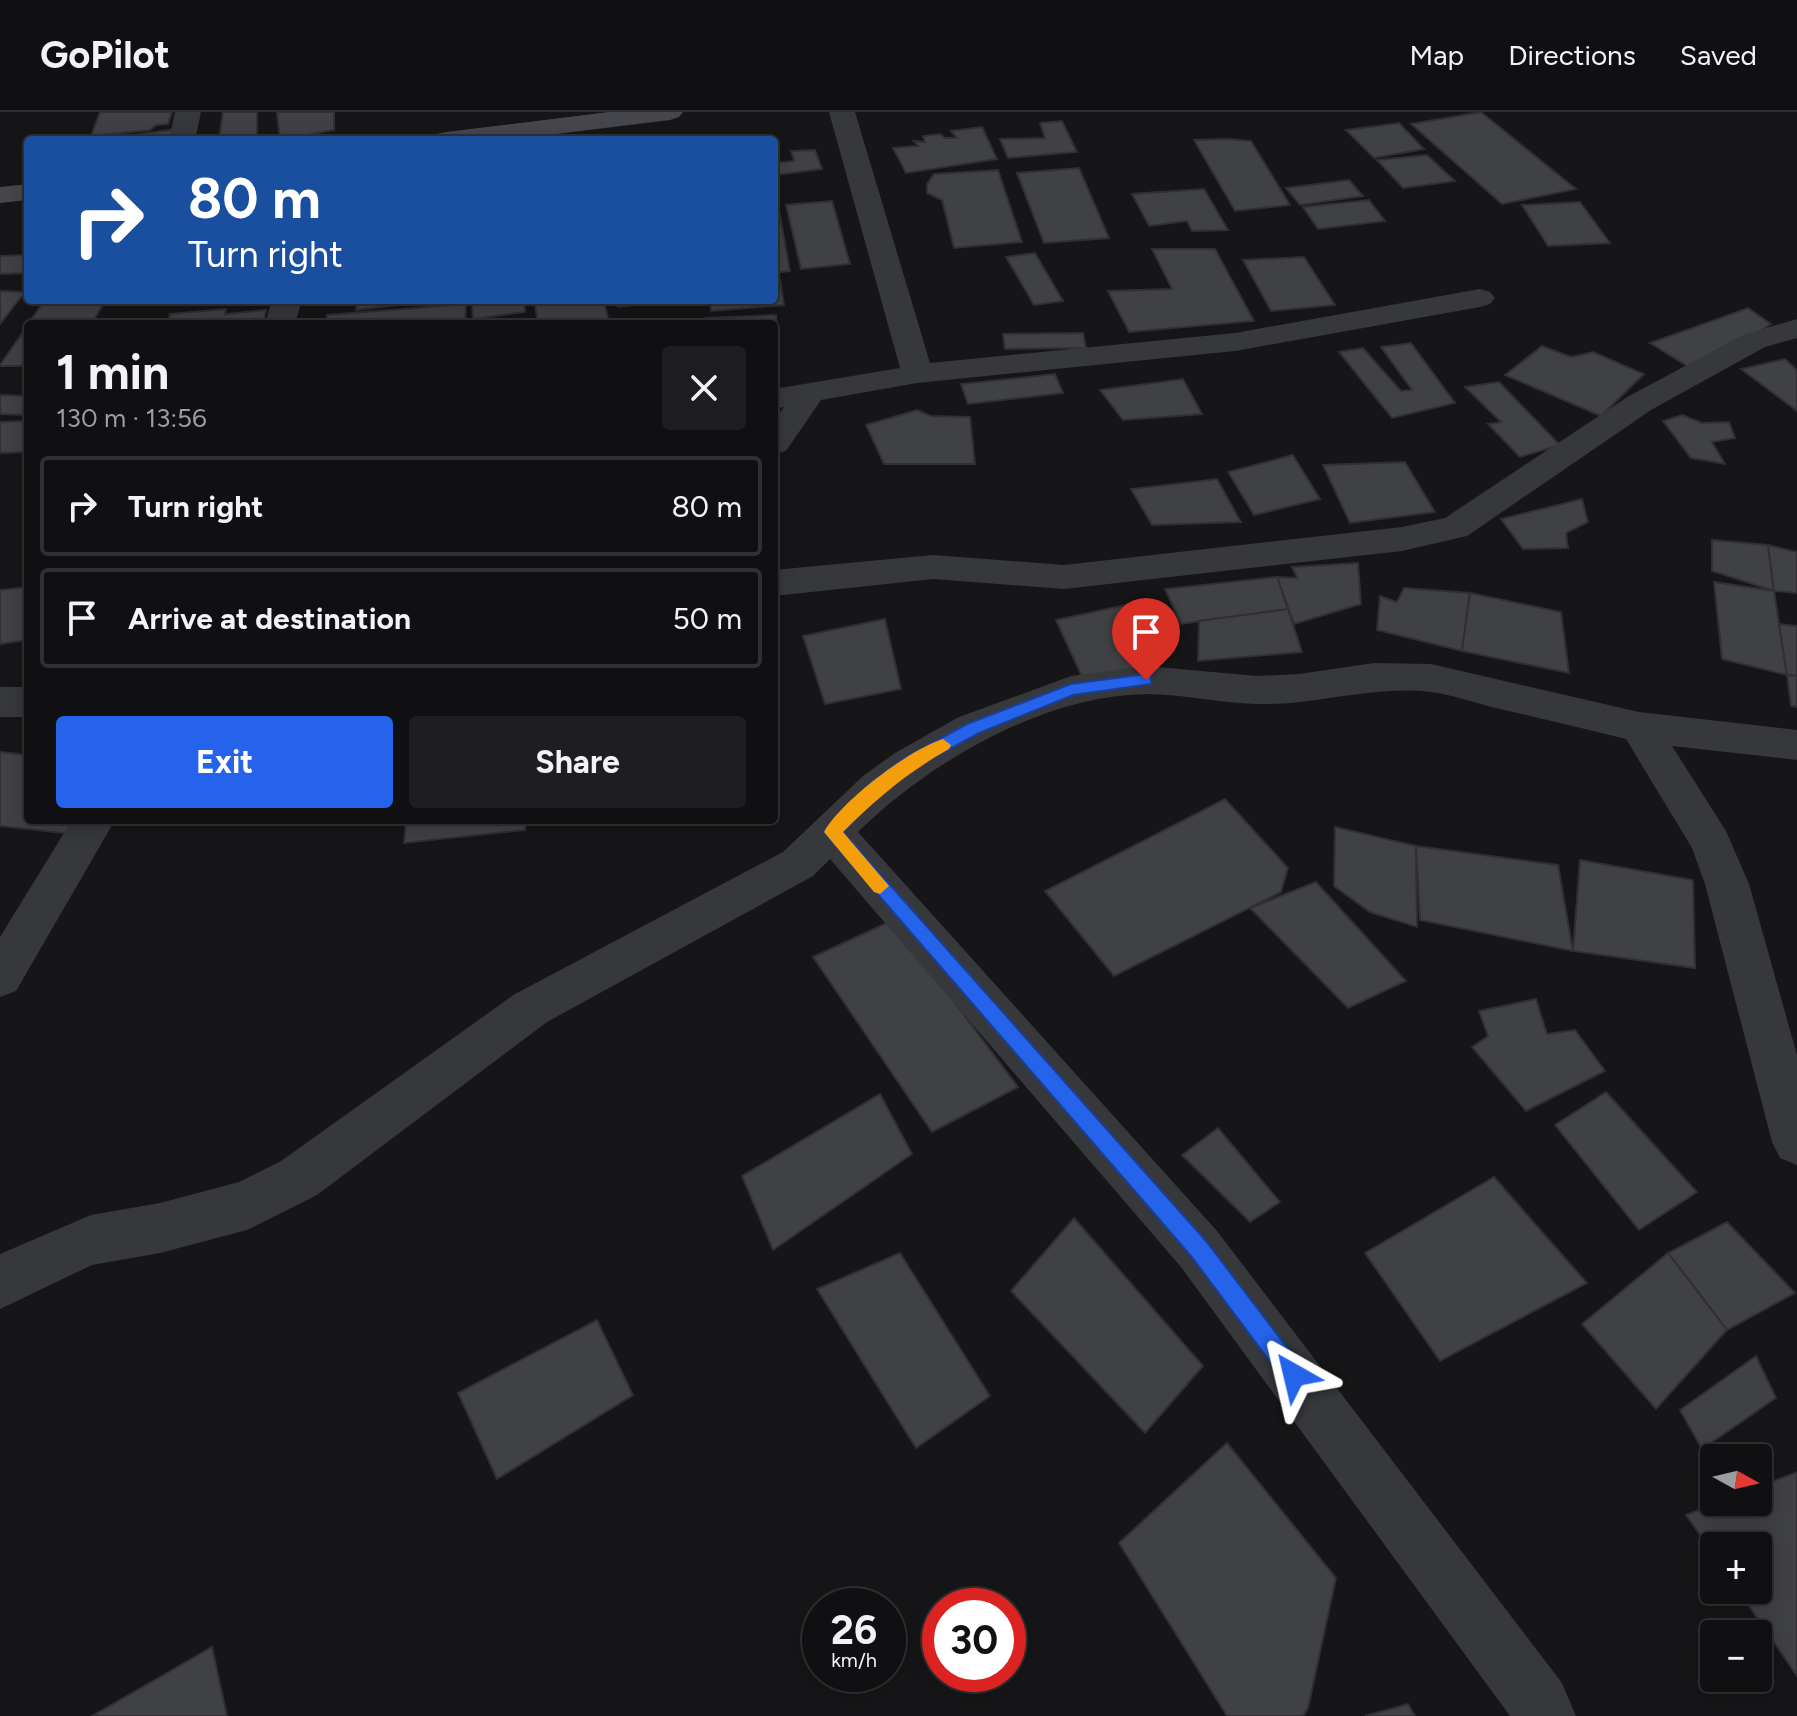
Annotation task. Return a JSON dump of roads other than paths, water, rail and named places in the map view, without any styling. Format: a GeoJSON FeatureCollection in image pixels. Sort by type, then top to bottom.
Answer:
{"type":"FeatureCollection","features":[{"type":"Feature","properties":{"kind":"main road"},"geometry":{"type":"LineString","coordinates":[[478,136],[670,112]]}},
{"type":"Feature","properties":{"kind":"main road"},"geometry":{"type":"LineString","coordinates":[[0,195],[24,192]]}},
{"type":"Feature","properties":{"kind":"street"},"geometry":{"type":"LineString","coordinates":[[183,136],[188,112]]}},
{"type":"Feature","properties":{"kind":"street"},"geometry":{"type":"LineString","coordinates":[[842,112],[917,374]]}},
{"type":"Feature","properties":{"kind":"street"},"geometry":{"type":"LineString","coordinates":[[778,399],[917,374],[1235,342],[1480,298]]}},
{"type":"Feature","properties":{"kind":"street"},"geometry":{"type":"LineString","coordinates":[[778,583],[933,567],[1064,577],[1402,539],[1455,528],[1640,403],[1754,341],[1797,328]]}},
{"type":"Feature","properties":{"kind":"street"},"geometry":{"type":"LineString","coordinates":[[778,438],[809,395]]}},
{"type":"Feature","properties":{"kind":"street"},"geometry":{"type":"LineString","coordinates":[[0,1283],[40,1261],[91,1240],[160,1228],[247,1205],[299,1178],[531,1008],[798,864],[878,787],[909,764],[973,728],[1071,690],[1113,682],[1186,681],[1257,690],[1299,688],[1374,677],[1431,678],[1639,727],[1797,745]]}},
{"type":"Feature","properties":{"kind":"street"},"geometry":{"type":"LineString","coordinates":[[0,702],[24,702]]}},
{"type":"Feature","properties":{"kind":"street"},"geometry":{"type":"LineString","coordinates":[[1639,727],[1711,843],[1727,884],[1797,1142]]}},
{"type":"Feature","properties":{"kind":"street"},"geometry":{"type":"LineString","coordinates":[[0,977],[92,824]]}},
{"type":"Feature","properties":{"kind":"street"},"geometry":{"type":"LineString","coordinates":[[832,832],[1199,1249],[1540,1705],[1545,1716]]}}]}
